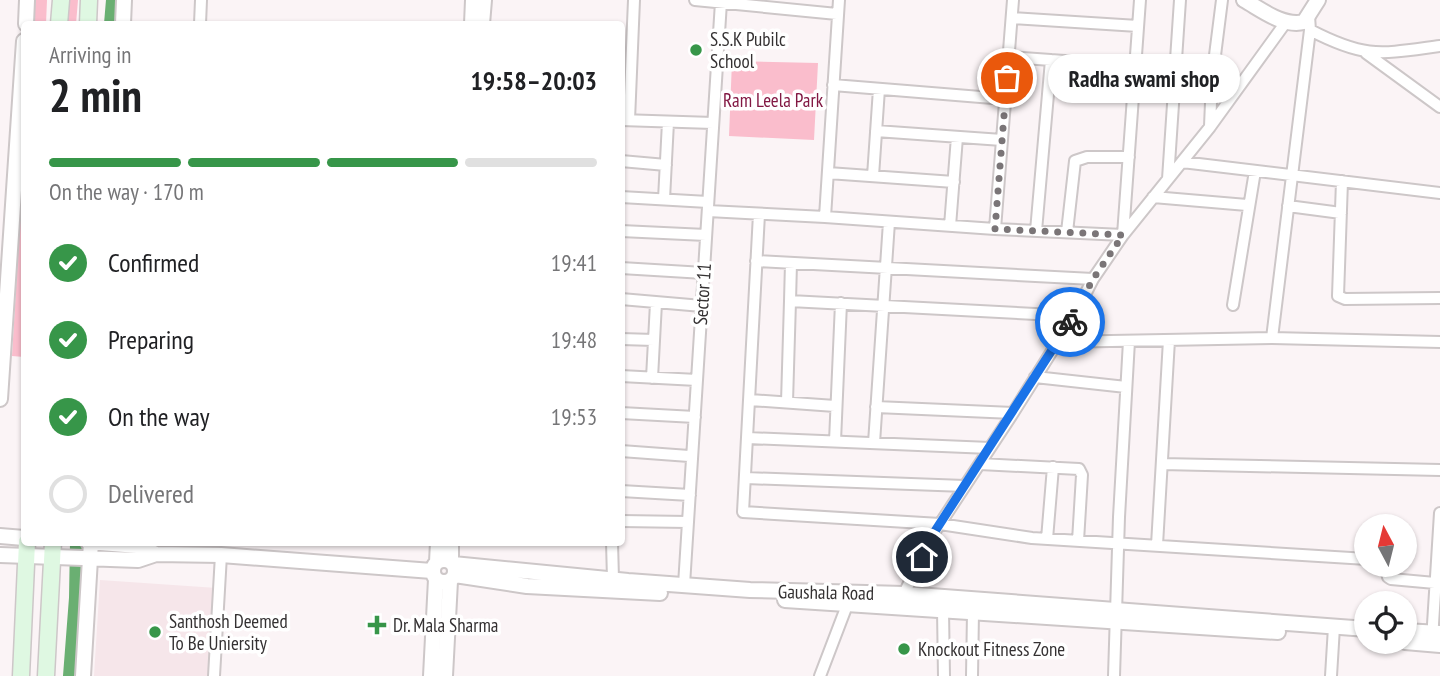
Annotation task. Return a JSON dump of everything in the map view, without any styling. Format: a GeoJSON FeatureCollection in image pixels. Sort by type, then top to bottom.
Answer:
{"type":"FeatureCollection","features":[{"type":"Feature","properties":{"kind":"main road"},"geometry":{"type":"LineString","coordinates":[[59,21],[61,0]]}},
{"type":"Feature","properties":{"kind":"main road"},"geometry":{"type":"LineString","coordinates":[[88,21],[89,0]]}},
{"type":"Feature","properties":{"kind":"main road"},"geometry":{"type":"LineString","coordinates":[[21,676],[26,546]]}},
{"type":"Feature","properties":{"kind":"main road"},"geometry":{"type":"LineString","coordinates":[[46,676],[69,554]]}},
{"type":"Feature","properties":{"kind":"street"},"geometry":{"type":"LineString","coordinates":[[26,21],[27,0]]}},
{"type":"Feature","properties":{"kind":"street"},"geometry":{"type":"LineString","coordinates":[[123,21],[124,0]]}},
{"type":"Feature","properties":{"kind":"street"},"geometry":{"type":"LineString","coordinates":[[200,21],[201,0]]}},
{"type":"Feature","properties":{"kind":"street"},"geometry":{"type":"LineString","coordinates":[[472,21],[473,0]]}},
{"type":"Feature","properties":{"kind":"street"},"geometry":{"type":"LineString","coordinates":[[482,21],[484,0]]}},
{"type":"Feature","properties":{"kind":"street"},"geometry":{"type":"LineString","coordinates":[[634,0],[627,40],[625,120],[713,123]]}},
{"type":"Feature","properties":{"kind":"street"},"geometry":{"type":"LineString","coordinates":[[697,0],[804,5],[837,14]]}},
{"type":"Feature","properties":{"kind":"street"},"geometry":{"type":"LineString","coordinates":[[825,217],[839,0]]}},
{"type":"Feature","properties":{"kind":"street"},"geometry":{"type":"LineString","coordinates":[[995,229],[1013,0]]}},
{"type":"Feature","properties":{"kind":"street"},"geometry":{"type":"LineString","coordinates":[[1123,235],[1140,0]]}},
{"type":"Feature","properties":{"kind":"street"},"geometry":{"type":"LineString","coordinates":[[1168,178],[1180,0]]}},
{"type":"Feature","properties":{"kind":"street"},"geometry":{"type":"LineString","coordinates":[[1210,127],[1212,79],[1222,0]]}},
{"type":"Feature","properties":{"kind":"street"},"geometry":{"type":"LineString","coordinates":[[1244,0],[1286,22],[1309,23],[1339,45],[1366,53],[1440,46]]}},
{"type":"Feature","properties":{"kind":"street"},"geometry":{"type":"LineString","coordinates":[[1272,338],[1309,23],[1318,0]]}},
{"type":"Feature","properties":{"kind":"street","name":"Sector 11"},"geometry":{"type":"LineString","coordinates":[[684,585],[721,2]]}},
{"type":"Feature","properties":{"kind":"street"},"geometry":{"type":"LineString","coordinates":[[1012,18],[1138,26]]}},
{"type":"Feature","properties":{"kind":"street"},"geometry":{"type":"LineString","coordinates":[[901,600],[930,539],[1013,413],[1093,279],[1123,235],[1210,127],[1286,22]]}},
{"type":"Feature","properties":{"kind":"street"},"geometry":{"type":"LineString","coordinates":[[1366,53],[1440,107]]}},
{"type":"Feature","properties":{"kind":"street"},"geometry":{"type":"LineString","coordinates":[[1009,57],[1135,66]]}},
{"type":"Feature","properties":{"kind":"street"},"geometry":{"type":"LineString","coordinates":[[1036,231],[1051,60]]}},
{"type":"Feature","properties":{"kind":"street"},"geometry":{"type":"LineString","coordinates":[[833,85],[1005,99]]}},
{"type":"Feature","properties":{"kind":"street"},"geometry":{"type":"LineString","coordinates":[[0,399],[21,86]]}},
{"type":"Feature","properties":{"kind":"street"},"geometry":{"type":"LineString","coordinates":[[873,176],[879,89]]}},
{"type":"Feature","properties":{"kind":"street"},"geometry":{"type":"LineString","coordinates":[[664,199],[668,122]]}},
{"type":"Feature","properties":{"kind":"street"},"geometry":{"type":"LineString","coordinates":[[876,131],[1002,140]]}},
{"type":"Feature","properties":{"kind":"street"},"geometry":{"type":"LineString","coordinates":[[950,226],[957,137]]}},
{"type":"Feature","properties":{"kind":"street"},"geometry":{"type":"LineString","coordinates":[[1067,232],[1075,161],[1087,157],[1129,157]]}},
{"type":"Feature","properties":{"kind":"street"},"geometry":{"type":"LineString","coordinates":[[625,161],[666,165]]}},
{"type":"Feature","properties":{"kind":"street"},"geometry":{"type":"LineString","coordinates":[[1182,162],[1440,193]]}},
{"type":"Feature","properties":{"kind":"street"},"geometry":{"type":"LineString","coordinates":[[1233,305],[1247,205],[1255,171]]}},
{"type":"Feature","properties":{"kind":"street"},"geometry":{"type":"LineString","coordinates":[[828,173],[954,182]]}},
{"type":"Feature","properties":{"kind":"street"},"geometry":{"type":"LineString","coordinates":[[1342,181],[1338,296],[1345,299],[1440,298]]}},
{"type":"Feature","properties":{"kind":"street"},"geometry":{"type":"LineString","coordinates":[[625,197],[664,199],[759,214],[1123,235]]}},
{"type":"Feature","properties":{"kind":"street"},"geometry":{"type":"LineString","coordinates":[[1153,197],[1247,205]]}},
{"type":"Feature","properties":{"kind":"street"},"geometry":{"type":"LineString","coordinates":[[1287,206],[1341,213]]}},
{"type":"Feature","properties":{"kind":"street"},"geometry":{"type":"LineString","coordinates":[[759,214],[746,478],[742,508],[747,514],[940,524],[1047,539],[1354,558]]}},
{"type":"Feature","properties":{"kind":"street"},"geometry":{"type":"LineString","coordinates":[[874,443],[889,222]]}},
{"type":"Feature","properties":{"kind":"street"},"geometry":{"type":"LineString","coordinates":[[625,231],[706,235]]}},
{"type":"Feature","properties":{"kind":"street"},"geometry":{"type":"LineString","coordinates":[[756,261],[1093,279]]}},
{"type":"Feature","properties":{"kind":"street"},"geometry":{"type":"LineString","coordinates":[[788,402],[791,263]]}},
{"type":"Feature","properties":{"kind":"street"},"geometry":{"type":"LineString","coordinates":[[625,268],[704,273]]}},
{"type":"Feature","properties":{"kind":"street"},"geometry":{"type":"LineString","coordinates":[[625,299],[702,306]]}},
{"type":"Feature","properties":{"kind":"street"},"geometry":{"type":"LineString","coordinates":[[790,301],[1073,316]]}},
{"type":"Feature","properties":{"kind":"street"},"geometry":{"type":"LineString","coordinates":[[652,377],[656,303]]}},
{"type":"Feature","properties":{"kind":"street"},"geometry":{"type":"LineString","coordinates":[[835,441],[841,303]]}},
{"type":"Feature","properties":{"kind":"street"},"geometry":{"type":"LineString","coordinates":[[1057,342],[1272,338],[1440,342]]}},
{"type":"Feature","properties":{"kind":"street"},"geometry":{"type":"LineString","coordinates":[[625,339],[654,341]]}},
{"type":"Feature","properties":{"kind":"street"},"geometry":{"type":"LineString","coordinates":[[1157,545],[1169,340]]}},
{"type":"Feature","properties":{"kind":"street"},"geometry":{"type":"LineString","coordinates":[[1114,676],[1129,341]]}},
{"type":"Feature","properties":{"kind":"street"},"geometry":{"type":"LineString","coordinates":[[625,376],[697,380]]}},
{"type":"Feature","properties":{"kind":"street"},"geometry":{"type":"LineString","coordinates":[[1035,377],[1126,387]]}},
{"type":"Feature","properties":{"kind":"street"},"geometry":{"type":"LineString","coordinates":[[750,400],[835,406]]}},
{"type":"Feature","properties":{"kind":"street"},"geometry":{"type":"LineString","coordinates":[[876,407],[1013,413]]}},
{"type":"Feature","properties":{"kind":"street"},"geometry":{"type":"LineString","coordinates":[[625,413],[695,417]]}},
{"type":"Feature","properties":{"kind":"street"},"geometry":{"type":"LineString","coordinates":[[748,438],[990,448]]}},
{"type":"Feature","properties":{"kind":"street"},"geometry":{"type":"LineString","coordinates":[[625,451],[689,456]]}},
{"type":"Feature","properties":{"kind":"street"},"geometry":{"type":"LineString","coordinates":[[980,464],[1079,469],[1082,475],[1078,541]]}},
{"type":"Feature","properties":{"kind":"street"},"geometry":{"type":"LineString","coordinates":[[1162,464],[1440,470]]}},
{"type":"Feature","properties":{"kind":"street"},"geometry":{"type":"LineString","coordinates":[[1047,539],[1053,467]]}},
{"type":"Feature","properties":{"kind":"street"},"geometry":{"type":"LineString","coordinates":[[746,478],[965,486]]}},
{"type":"Feature","properties":{"kind":"street"},"geometry":{"type":"LineString","coordinates":[[625,491],[690,495]]}},
{"type":"Feature","properties":{"kind":"street"},"geometry":{"type":"LineString","coordinates":[[1436,639],[1440,513]]}},
{"type":"Feature","properties":{"kind":"street"},"geometry":{"type":"LineString","coordinates":[[625,521],[688,522]]}},
{"type":"Feature","properties":{"kind":"street"},"geometry":{"type":"LineString","coordinates":[[0,536],[21,543]]}},
{"type":"Feature","properties":{"kind":"street"},"geometry":{"type":"LineString","coordinates":[[0,555],[23,546]]}},
{"type":"Feature","properties":{"kind":"street"},"geometry":{"type":"LineString","coordinates":[[31,546],[69,554],[138,560],[156,554],[221,555],[445,571]]}},
{"type":"Feature","properties":{"kind":"street"},"geometry":{"type":"LineString","coordinates":[[138,546],[156,554]]}},
{"type":"Feature","properties":{"kind":"street"},"geometry":{"type":"LineString","coordinates":[[440,546],[445,571],[445,676]]}},
{"type":"Feature","properties":{"kind":"street"},"geometry":{"type":"LineString","coordinates":[[430,676],[450,546]]}},
{"type":"Feature","properties":{"kind":"street"},"geometry":{"type":"LineString","coordinates":[[612,546],[613,579]]}},
{"type":"Feature","properties":{"kind":"street"},"geometry":{"type":"LineString","coordinates":[[69,554],[83,676]]}},
{"type":"Feature","properties":{"kind":"street"},"geometry":{"type":"LineString","coordinates":[[214,676],[221,555]]}},
{"type":"Feature","properties":{"kind":"street","name":"Gaushala Road"},"geometry":{"type":"LineString","coordinates":[[445,571],[613,579],[850,598]]}},
{"type":"Feature","properties":{"kind":"street","name":"Gaushala Road"},"geometry":{"type":"LineString","coordinates":[[445,571],[527,586],[901,600],[1117,617],[1334,631],[1354,630]]}},
{"type":"Feature","properties":{"kind":"street"},"geometry":{"type":"LineString","coordinates":[[1390,578],[1436,583]]}},
{"type":"Feature","properties":{"kind":"street"},"geometry":{"type":"LineString","coordinates":[[820,676],[850,598]]}},
{"type":"Feature","properties":{"kind":"street","name":"Gaushala Road"},"geometry":{"type":"LineString","coordinates":[[901,600],[943,610],[1117,617]]}},
{"type":"Feature","properties":{"kind":"street"},"geometry":{"type":"LineString","coordinates":[[943,610],[944,676]]}},
{"type":"Feature","properties":{"kind":"street"},"geometry":{"type":"LineString","coordinates":[[972,676],[973,612]]}},
{"type":"Feature","properties":{"kind":"street"},"geometry":{"type":"LineString","coordinates":[[1331,676],[1334,631]]}},
{"type":"Feature","properties":{"kind":"street","name":"Gaushala Road"},"geometry":{"type":"LineString","coordinates":[[1334,631],[1354,636]]}},
{"type":"Feature","properties":{"kind":"street"},"geometry":{"type":"LineString","coordinates":[[1417,634],[1436,639]]}},
{"type":"Feature","properties":{"kind":"street"},"geometry":{"type":"LineString","coordinates":[[1417,641],[1436,639]]}},
{"type":"Feature","properties":{"kind":"shaded area","name":"Santhosh Deemed To Be Uniersity"},"geometry":{"type":"Polygon","coordinates":[[[100,580],[217,588],[211,676],[94,676],[100,580]]]}},
{"type":"Feature","properties":{"kind":"green space"},"geometry":{"type":"Polygon","coordinates":[[[34,0],[47,0],[46,21],[32,21],[34,0]]]}},
{"type":"Feature","properties":{"kind":"green space"},"geometry":{"type":"Polygon","coordinates":[[[69,0],[78,0],[76,21],[67,21],[69,0]]]}},
{"type":"Feature","properties":{"kind":"green space","name":"Ram Leela Park"},"geometry":{"type":"Polygon","coordinates":[[[732,61],[818,63],[814,140],[729,136],[732,61]]]}},
{"type":"Feature","properties":{"kind":"green space"},"geometry":{"type":"Polygon","coordinates":[[[21,204],[21,357],[12,356],[21,204]]]}},
{"type":"Feature","properties":{"kind":"waterway"},"geometry":{"type":"LineString","coordinates":[[110,21],[112,0]]}},
{"type":"Feature","properties":{"kind":"waterway"},"geometry":{"type":"LineString","coordinates":[[69,676],[76,546]]}},
{"type":"Feature","properties":{"kind":"way so far"},"geometry":{"type":"LineString","coordinates":[[1007,78],[995,229],[1123,235],[1093,279],[1070,322]]}},
{"type":"Feature","properties":{"kind":"place","name":"S.S.K Pubilc School"},"geometry":{"type":"Point","coordinates":[696,50]}},
{"type":"Feature","properties":{"kind":"place","name":"Radha swami shop"},"geometry":{"type":"Point","coordinates":[1007,78]}},
{"type":"Feature","properties":{"kind":"place","name":"Dr. Mala Sharma"},"geometry":{"type":"Point","coordinates":[377,625]}},
{"type":"Feature","properties":{"kind":"place","name":"Santhosh Deemed To Be Uniersity"},"geometry":{"type":"Point","coordinates":[155,632]}},
{"type":"Feature","properties":{"kind":"place","name":"Knockout Fitness Zone"},"geometry":{"type":"Point","coordinates":[904,649]}},
{"type":"Feature","properties":{"kind":"route"},"geometry":{"type":"LineString","coordinates":[[922,557],[930,539],[1070,322]]}}]}
